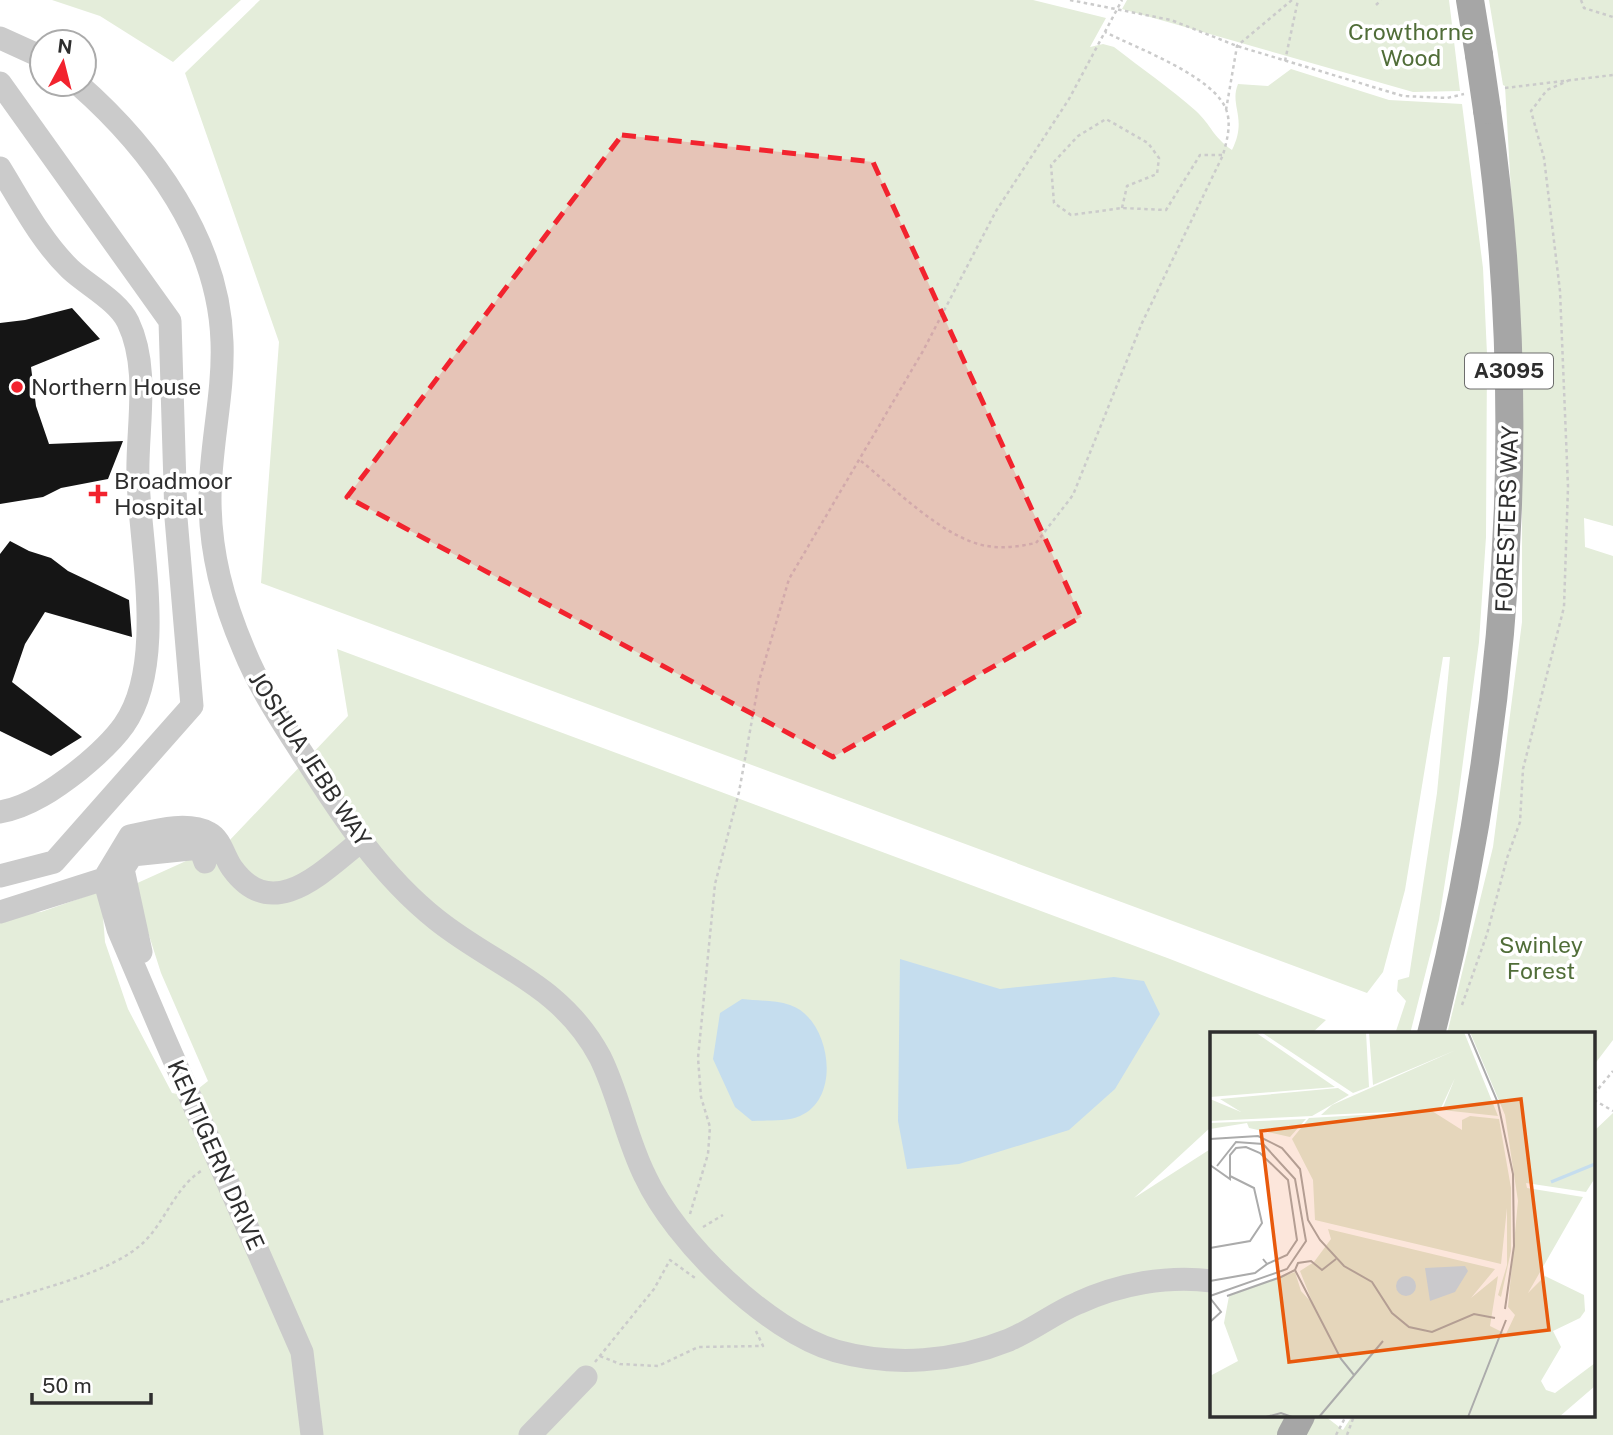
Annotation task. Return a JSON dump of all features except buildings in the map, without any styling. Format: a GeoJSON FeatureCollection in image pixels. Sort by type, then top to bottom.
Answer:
{"type":"FeatureCollection","features":[{"type":"Feature","properties":{"kind":"main road","name":"FORESTERS WAY"},"geometry":{"type":"LineString","coordinates":[[1431,1032],[1462,894],[1485,765],[1496,691],[1507,570],[1511,453],[1504,259],[1485,97],[1470,0]]}},
{"type":"Feature","properties":{"kind":"main road"},"geometry":{"type":"LineString","coordinates":[[1291,1435],[1300,1418]]}},
{"type":"Feature","properties":{"kind":"street"},"geometry":{"type":"LineString","coordinates":[[0,38],[28,51]]}},
{"type":"Feature","properties":{"kind":"street"},"geometry":{"type":"LineString","coordinates":[[0,83],[170,321],[176,517],[192,706],[54,863],[0,876]]}},
{"type":"Feature","properties":{"kind":"street","name":"JOSHUA JEBB WAY"},"geometry":{"type":"LineString","coordinates":[[94,98],[117,119],[173,191],[208,262],[222,341],[210,498],[218,583],[246,657],[277,714],[361,841],[406,891],[439,922],[540,985],[563,1008],[599,1056],[647,1182],[758,1310],[806,1340],[836,1350],[895,1362],[956,1356],[983,1349],[1014,1338],[1099,1295],[1163,1281],[1210,1281]]}},
{"type":"Feature","properties":{"kind":"street"},"geometry":{"type":"LineString","coordinates":[[0,168],[32,221],[68,268],[127,319],[134,337],[140,367],[138,478],[148,640],[147,670],[140,695],[124,725],[98,755],[65,781],[5,808]]}},
{"type":"Feature","properties":{"kind":"street"},"geometry":{"type":"LineString","coordinates":[[0,912],[104,879],[130,836],[161,830],[194,828],[208,832],[216,838],[231,867],[244,883],[268,894],[287,892],[305,884],[361,841]]}},
{"type":"Feature","properties":{"kind":"street"},"geometry":{"type":"LineString","coordinates":[[141,983],[144,966],[122,869],[132,855],[200,848],[205,862]]}},
{"type":"Feature","properties":{"kind":"street","name":"KENTIGERN DRIVE"},"geometry":{"type":"LineString","coordinates":[[104,879],[118,929],[302,1352],[312,1435]]}},
{"type":"Feature","properties":{"kind":"street"},"geometry":{"type":"LineString","coordinates":[[530,1435],[586,1377]]}},
{"type":"Feature","properties":{"kind":"path"},"geometry":{"type":"LineString","coordinates":[[1070,0],[1171,20],[1237,46],[1403,96],[1485,97],[1572,79],[1613,75]]}},
{"type":"Feature","properties":{"kind":"path"},"geometry":{"type":"LineString","coordinates":[[723,1215],[700,1229],[686,1227],[708,1154],[710,1128],[701,1097],[698,1058],[708,936],[715,884],[741,776],[758,681],[789,579],[861,461],[923,351],[996,211],[1069,99],[1122,0]]}},
{"type":"Feature","properties":{"kind":"path"},"geometry":{"type":"LineString","coordinates":[[861,461],[925,514],[960,535],[986,546],[1013,548],[1036,543],[1073,495],[1142,323],[1223,155],[1229,131],[1226,110],[1237,46],[1293,0]]}},
{"type":"Feature","properties":{"kind":"path"},"geometry":{"type":"LineString","coordinates":[[1285,61],[1298,0]]}},
{"type":"Feature","properties":{"kind":"path"},"geometry":{"type":"LineString","coordinates":[[1376,5],[1381,0]]}},
{"type":"Feature","properties":{"kind":"path"},"geometry":{"type":"LineString","coordinates":[[1581,0],[1584,8],[1613,18]]}},
{"type":"Feature","properties":{"kind":"path"},"geometry":{"type":"LineString","coordinates":[[1105,32],[1198,79],[1212,89],[1226,110]]}},
{"type":"Feature","properties":{"kind":"path"},"geometry":{"type":"LineString","coordinates":[[1459,1014],[1487,934],[1507,858],[1520,822],[1523,769],[1564,607],[1567,487],[1560,291],[1544,158],[1531,111],[1547,90],[1572,79]]}},
{"type":"Feature","properties":{"kind":"path"},"geometry":{"type":"LineString","coordinates":[[1122,208],[1128,186],[1157,174],[1159,158],[1148,143],[1105,119],[1078,136],[1051,165],[1054,202],[1071,215],[1122,208],[1166,211],[1200,155],[1223,155]]}},
{"type":"Feature","properties":{"kind":"path"},"geometry":{"type":"LineString","coordinates":[[1596,1092],[1613,1071]]}},
{"type":"Feature","properties":{"kind":"path"},"geometry":{"type":"LineString","coordinates":[[1596,1101],[1613,1111]]}},
{"type":"Feature","properties":{"kind":"path"},"geometry":{"type":"LineString","coordinates":[[0,1302],[96,1271],[143,1243],[172,1207],[184,1182],[219,1160]]}},
{"type":"Feature","properties":{"kind":"path"},"geometry":{"type":"LineString","coordinates":[[701,1283],[670,1260],[663,1274],[600,1356],[620,1364],[658,1366],[698,1348],[763,1346],[752,1322]]}},
{"type":"Feature","properties":{"kind":"path"},"geometry":{"type":"LineString","coordinates":[[1336,1435],[1345,1418]]}},
{"type":"Feature","properties":{"kind":"path"},"geometry":{"type":"LineString","coordinates":[[1347,1435],[1353,1418]]}},
{"type":"Feature","properties":{"kind":"highlighted area"},"geometry":{"type":"Polygon","coordinates":[[[622,135],[873,162],[1081,617],[833,757],[347,497],[622,135]]]}},
{"type":"Feature","properties":{"kind":"green space"},"geometry":{"type":"Polygon","coordinates":[[[52,0],[241,0],[173,62],[100,16],[52,0]]]}},
{"type":"Feature","properties":{"kind":"green space"},"geometry":{"type":"Polygon","coordinates":[[[260,0],[1033,0],[1106,18],[1090,47],[1103,44],[1114,47],[1196,111],[1232,150],[1239,121],[1236,99],[1238,84],[1268,86],[1291,69],[1389,100],[1462,104],[1483,268],[1487,354],[1486,537],[1479,642],[1458,799],[1439,920],[1411,1032],[1396,1032],[1406,1001],[1397,991],[1398,980],[1409,977],[1437,793],[1450,657],[1443,657],[1405,890],[1383,972],[1367,993],[261,583],[279,342],[185,73],[260,0]]]}},
{"type":"Feature","properties":{"kind":"green space","name":"Crowthorne Wood"},"geometry":{"type":"Polygon","coordinates":[[[1127,0],[1449,0],[1460,91],[1413,92],[1122,9],[1127,0]]]}},
{"type":"Feature","properties":{"kind":"green space","name":"Swinley Forest"},"geometry":{"type":"Polygon","coordinates":[[[1489,0],[1613,0],[1613,526],[1584,518],[1585,547],[1613,556],[1613,1040],[1596,1062],[1596,1032],[1447,1032],[1493,847],[1522,622],[1522,383],[1503,85],[1489,0]]]}},
{"type":"Feature","properties":{"kind":"green space"},"geometry":{"type":"Polygon","coordinates":[[[337,649],[1170,959],[1326,1020],[1313,1032],[1210,1032],[1210,1128],[1134,1198],[1210,1149],[1210,1418],[1328,1418],[1343,1430],[1351,1418],[1596,1418],[1596,1129],[1613,1113],[1613,1435],[0,1435],[0,916],[41,912],[101,891],[105,942],[128,1009],[172,1093],[189,1096],[208,1081],[161,973],[133,885],[228,842],[348,716],[337,649]]]}},
{"type":"Feature","properties":{"kind":"water"},"geometry":{"type":"Polygon","coordinates":[[[900,959],[1000,989],[1114,977],[1144,981],[1160,1014],[1115,1089],[1069,1130],[959,1164],[907,1169],[898,1121],[900,959]]]}},
{"type":"Feature","properties":{"kind":"water"},"geometry":{"type":"Polygon","coordinates":[[[742,999],[790,1005],[804,1013],[822,1041],[826,1076],[822,1093],[814,1107],[800,1116],[783,1120],[752,1121],[735,1107],[713,1059],[720,1013],[742,999]]]}},
{"type":"Feature","properties":{"kind":"place","name":"Northern House"},"geometry":{"type":"Point","coordinates":[17,387]}},
{"type":"Feature","properties":{"kind":"place","name":"Broadmoor Hospital"},"geometry":{"type":"Point","coordinates":[98,494]}}]}
